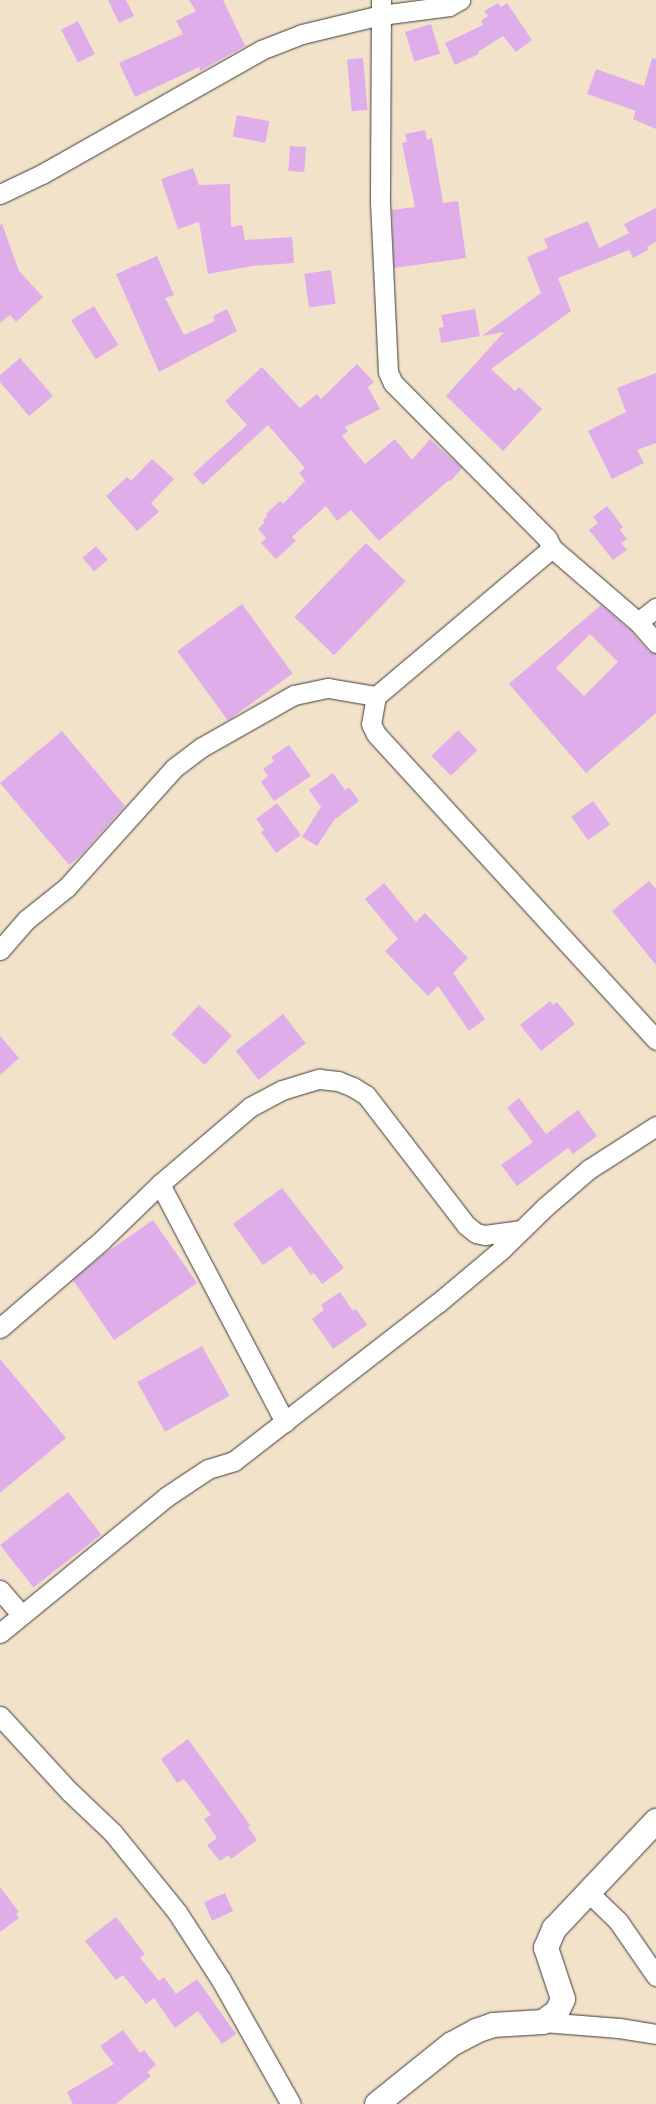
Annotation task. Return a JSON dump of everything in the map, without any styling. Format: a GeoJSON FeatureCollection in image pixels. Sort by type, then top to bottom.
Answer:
{"type":"FeatureCollection","features":[{"type":"Feature","properties":{"kind":"street"},"geometry":{"type":"LineString","coordinates":[[0,194],[42,174],[261,50],[381,7],[437,8],[460,0]]}},
{"type":"Feature","properties":{"kind":"street"},"geometry":{"type":"LineString","coordinates":[[381,7],[380,202],[388,372],[393,383],[548,538],[552,548],[638,622],[656,643]]}},
{"type":"Feature","properties":{"kind":"street"},"geometry":{"type":"LineString","coordinates":[[552,548],[376,696],[371,724],[376,734],[649,1018],[656,1040]]}},
{"type":"Feature","properties":{"kind":"street"},"geometry":{"type":"LineString","coordinates":[[638,622],[656,608]]}},
{"type":"Feature","properties":{"kind":"street"},"geometry":{"type":"LineString","coordinates":[[0,950],[26,920],[67,887],[174,768],[202,747],[294,695],[328,688],[376,696]]}},
{"type":"Feature","properties":{"kind":"street"},"geometry":{"type":"LineString","coordinates":[[0,1328],[101,1241],[160,1184],[250,1107],[282,1090],[319,1079],[338,1081],[366,1095],[466,1225],[476,1233],[485,1235],[520,1230]]}},
{"type":"Feature","properties":{"kind":"street"},"geometry":{"type":"LineString","coordinates":[[0,1633],[166,1496],[208,1469],[234,1461],[438,1303],[501,1250],[520,1230],[588,1169],[656,1126]]}},
{"type":"Feature","properties":{"kind":"street"},"geometry":{"type":"LineString","coordinates":[[160,1184],[285,1422]]}},
{"type":"Feature","properties":{"kind":"street"},"geometry":{"type":"LineString","coordinates":[[0,1590],[22,1615]]}},
{"type":"Feature","properties":{"kind":"street"},"geometry":{"type":"LineString","coordinates":[[0,1716],[70,1792],[113,1833],[177,1912],[220,1980],[291,2104]]}},
{"type":"Feature","properties":{"kind":"street"},"geometry":{"type":"LineString","coordinates":[[543,2022],[557,2012],[563,1999],[546,1948],[554,1929],[656,1821]]}},
{"type":"Feature","properties":{"kind":"street"},"geometry":{"type":"LineString","coordinates":[[589,1892],[618,1921],[656,1976]]}},
{"type":"Feature","properties":{"kind":"street"},"geometry":{"type":"LineString","coordinates":[[377,2104],[452,2044],[476,2030],[493,2025],[543,2022],[619,2028],[656,2034]]}},
{"type":"Feature","properties":{"kind":"building"},"geometry":{"type":"Polygon","coordinates":[[[108,0],[126,0],[134,16],[119,23],[108,0]]]}},
{"type":"Feature","properties":{"kind":"building"},"geometry":{"type":"Polygon","coordinates":[[[189,0],[223,0],[245,46],[200,71],[199,67],[135,97],[119,63],[183,34],[176,21],[196,11],[189,0]]]}},
{"type":"Feature","properties":{"kind":"building"},"geometry":{"type":"Polygon","coordinates":[[[498,3],[501,7],[507,3],[532,40],[516,52],[503,36],[478,52],[479,54],[455,65],[445,43],[483,25],[481,21],[488,16],[484,11],[498,3]]]}},
{"type":"Feature","properties":{"kind":"building"},"geometry":{"type":"Polygon","coordinates":[[[78,21],[95,54],[78,63],[61,30],[78,21]]]}},
{"type":"Feature","properties":{"kind":"building"},"geometry":{"type":"Polygon","coordinates":[[[431,24],[440,54],[414,62],[405,32],[431,24]]]}},
{"type":"Feature","properties":{"kind":"building"},"geometry":{"type":"Polygon","coordinates":[[[363,58],[368,110],[352,111],[347,59],[363,58]]]}},
{"type":"Feature","properties":{"kind":"building"},"geometry":{"type":"Polygon","coordinates":[[[652,58],[656,59],[656,129],[633,119],[636,111],[587,94],[596,69],[644,86],[652,58]]]}},
{"type":"Feature","properties":{"kind":"building"},"geometry":{"type":"Polygon","coordinates":[[[237,115],[269,121],[265,143],[233,137],[237,115]]]}},
{"type":"Feature","properties":{"kind":"building"},"geometry":{"type":"Polygon","coordinates":[[[425,130],[427,140],[432,138],[443,203],[458,201],[466,258],[394,268],[392,210],[415,207],[402,143],[407,142],[405,134],[425,130]]]}},
{"type":"Feature","properties":{"kind":"building"},"geometry":{"type":"Polygon","coordinates":[[[290,146],[306,147],[304,172],[288,171],[290,146]]]}},
{"type":"Feature","properties":{"kind":"building"},"geometry":{"type":"Polygon","coordinates":[[[193,168],[199,185],[230,184],[231,227],[242,225],[245,240],[292,237],[294,263],[252,266],[208,274],[199,222],[178,229],[161,179],[193,168]]]}},
{"type":"Feature","properties":{"kind":"building"},"geometry":{"type":"Polygon","coordinates":[[[656,208],[656,242],[647,247],[648,250],[633,258],[629,250],[558,278],[571,311],[491,369],[515,391],[519,387],[542,409],[503,451],[446,396],[504,332],[482,336],[541,293],[527,257],[548,248],[544,239],[588,221],[599,248],[629,233],[624,224],[656,208]]]}},
{"type":"Feature","properties":{"kind":"building"},"geometry":{"type":"Polygon","coordinates":[[[2,224],[19,271],[43,297],[16,322],[10,315],[0,323],[0,225],[2,224]]]}},
{"type":"Feature","properties":{"kind":"building"},"geometry":{"type":"Polygon","coordinates":[[[157,256],[174,295],[165,298],[184,335],[215,321],[213,316],[227,309],[237,331],[159,372],[116,274],[157,256]]]}},
{"type":"Feature","properties":{"kind":"building"},"geometry":{"type":"Polygon","coordinates":[[[331,270],[336,304],[309,307],[304,274],[331,270]]]}},
{"type":"Feature","properties":{"kind":"building"},"geometry":{"type":"Polygon","coordinates":[[[94,306],[118,345],[95,359],[71,320],[94,306]]]}},
{"type":"Feature","properties":{"kind":"building"},"geometry":{"type":"Polygon","coordinates":[[[475,309],[480,336],[441,343],[439,328],[444,327],[441,315],[475,309]]]}},
{"type":"Feature","properties":{"kind":"building"},"geometry":{"type":"Polygon","coordinates":[[[20,358],[53,396],[29,416],[0,382],[0,375],[20,358]]]}},
{"type":"Feature","properties":{"kind":"building"},"geometry":{"type":"Polygon","coordinates":[[[357,364],[374,382],[368,387],[380,409],[345,427],[348,431],[342,436],[365,464],[395,439],[412,460],[430,439],[462,468],[450,482],[449,480],[379,541],[351,510],[337,521],[326,506],[292,537],[296,541],[276,559],[261,543],[266,538],[258,529],[265,522],[263,520],[267,516],[266,514],[280,501],[283,504],[305,481],[299,473],[305,468],[268,425],[203,485],[193,474],[247,425],[225,401],[262,367],[300,408],[317,394],[321,399],[357,364]]]}},
{"type":"Feature","properties":{"kind":"building"},"geometry":{"type":"Polygon","coordinates":[[[656,373],[656,443],[637,450],[644,463],[612,479],[588,431],[626,412],[617,388],[656,373]]]}},
{"type":"Feature","properties":{"kind":"building"},"geometry":{"type":"Polygon","coordinates":[[[152,459],[174,479],[151,503],[159,512],[137,531],[106,496],[127,477],[131,481],[152,459]]]}},
{"type":"Feature","properties":{"kind":"building"},"geometry":{"type":"Polygon","coordinates":[[[607,506],[623,527],[620,530],[627,539],[621,543],[627,550],[613,560],[589,530],[598,523],[593,517],[607,506]]]}},
{"type":"Feature","properties":{"kind":"building"},"geometry":{"type":"Polygon","coordinates":[[[366,543],[406,581],[334,655],[294,617],[366,543]]]}},
{"type":"Feature","properties":{"kind":"building"},"geometry":{"type":"Polygon","coordinates":[[[96,546],[108,560],[94,571],[82,558],[96,546]]]}},
{"type":"Feature","properties":{"kind":"building"},"geometry":{"type":"Polygon","coordinates":[[[242,604],[293,674],[228,721],[177,651],[242,604]]]}},
{"type":"Feature","properties":{"kind":"building"},"geometry":{"type":"Polygon","coordinates":[[[601,605],[630,630],[648,651],[656,654],[656,713],[586,773],[509,684],[601,605]],[[590,634],[556,668],[584,696],[618,662],[590,634]]]}},
{"type":"Feature","properties":{"kind":"building"},"geometry":{"type":"Polygon","coordinates":[[[458,730],[477,750],[451,776],[431,756],[458,730]]]}},
{"type":"Feature","properties":{"kind":"building"},"geometry":{"type":"Polygon","coordinates":[[[62,731],[125,806],[82,854],[69,865],[0,783],[62,731]]]}},
{"type":"Feature","properties":{"kind":"building"},"geometry":{"type":"Polygon","coordinates":[[[289,745],[311,776],[274,801],[261,782],[268,776],[263,769],[274,761],[271,757],[289,745]]]}},
{"type":"Feature","properties":{"kind":"building"},"geometry":{"type":"Polygon","coordinates":[[[333,773],[345,790],[349,787],[359,801],[334,820],[317,846],[302,837],[321,807],[309,790],[333,773]]]}},
{"type":"Feature","properties":{"kind":"building"},"geometry":{"type":"Polygon","coordinates":[[[593,801],[610,824],[588,840],[571,817],[593,801]]]}},
{"type":"Feature","properties":{"kind":"building"},"geometry":{"type":"Polygon","coordinates":[[[277,803],[301,835],[276,853],[261,832],[264,830],[256,819],[277,803]]]}},
{"type":"Feature","properties":{"kind":"building"},"geometry":{"type":"Polygon","coordinates":[[[649,881],[656,889],[656,965],[612,911],[649,881]]]}},
{"type":"Feature","properties":{"kind":"building"},"geometry":{"type":"Polygon","coordinates":[[[384,883],[416,922],[425,913],[468,958],[453,973],[485,1019],[469,1031],[438,986],[428,996],[385,951],[398,939],[365,899],[384,883]]]}},
{"type":"Feature","properties":{"kind":"building"},"geometry":{"type":"Polygon","coordinates":[[[550,1001],[553,1005],[557,1002],[575,1024],[541,1051],[520,1025],[550,1001]]]}},
{"type":"Feature","properties":{"kind":"building"},"geometry":{"type":"Polygon","coordinates":[[[199,1005],[232,1036],[205,1065],[172,1034],[199,1005]]]}},
{"type":"Feature","properties":{"kind":"building"},"geometry":{"type":"Polygon","coordinates":[[[283,1014],[306,1043],[258,1080],[236,1051],[283,1014]]]}},
{"type":"Feature","properties":{"kind":"building"},"geometry":{"type":"Polygon","coordinates":[[[0,1036],[19,1058],[0,1075],[0,1036]]]}},
{"type":"Feature","properties":{"kind":"building"},"geometry":{"type":"Polygon","coordinates":[[[519,1098],[546,1134],[578,1110],[597,1136],[573,1154],[568,1148],[517,1186],[501,1165],[533,1142],[507,1108],[519,1098]]]}},
{"type":"Feature","properties":{"kind":"building"},"geometry":{"type":"Polygon","coordinates":[[[282,1188],[344,1268],[322,1284],[314,1273],[311,1275],[290,1246],[263,1265],[233,1224],[282,1188]]]}},
{"type":"Feature","properties":{"kind":"building"},"geometry":{"type":"Polygon","coordinates":[[[153,1220],[197,1283],[114,1340],[73,1280],[104,1254],[153,1220]]]}},
{"type":"Feature","properties":{"kind":"building"},"geometry":{"type":"Polygon","coordinates":[[[340,1292],[353,1311],[356,1309],[367,1325],[333,1349],[312,1319],[324,1310],[321,1305],[340,1292]]]}},
{"type":"Feature","properties":{"kind":"building"},"geometry":{"type":"Polygon","coordinates":[[[202,1346],[230,1396],[165,1432],[137,1382],[202,1346]]]}},
{"type":"Feature","properties":{"kind":"building"},"geometry":{"type":"Polygon","coordinates":[[[0,1359],[66,1438],[0,1493],[0,1359]]]}},
{"type":"Feature","properties":{"kind":"building"},"geometry":{"type":"Polygon","coordinates":[[[68,1492],[101,1535],[33,1587],[0,1545],[68,1492]]]}},
{"type":"Feature","properties":{"kind":"building"},"geometry":{"type":"Polygon","coordinates":[[[188,1739],[250,1825],[248,1827],[257,1840],[231,1859],[228,1855],[220,1861],[207,1845],[217,1838],[204,1819],[211,1815],[184,1779],[177,1783],[161,1759],[188,1739]]]}},
{"type":"Feature","properties":{"kind":"building"},"geometry":{"type":"Polygon","coordinates":[[[0,1887],[19,1912],[16,1914],[19,1918],[0,1932],[0,1887]]]}},
{"type":"Feature","properties":{"kind":"building"},"geometry":{"type":"Polygon","coordinates":[[[225,1893],[233,1911],[212,1921],[204,1902],[225,1893]]]}},
{"type":"Feature","properties":{"kind":"building"},"geometry":{"type":"Polygon","coordinates":[[[116,1917],[145,1954],[140,1958],[159,1981],[164,1977],[176,1994],[197,1979],[236,2034],[222,2044],[198,2011],[175,2028],[154,1998],[146,2004],[123,1975],[116,1980],[85,1941],[116,1917]]]}},
{"type":"Feature","properties":{"kind":"building"},"geometry":{"type":"Polygon","coordinates":[[[123,2030],[140,2053],[144,2050],[156,2065],[147,2072],[151,2076],[116,2104],[73,2104],[67,2092],[114,2064],[100,2046],[123,2030]]]}}]}
